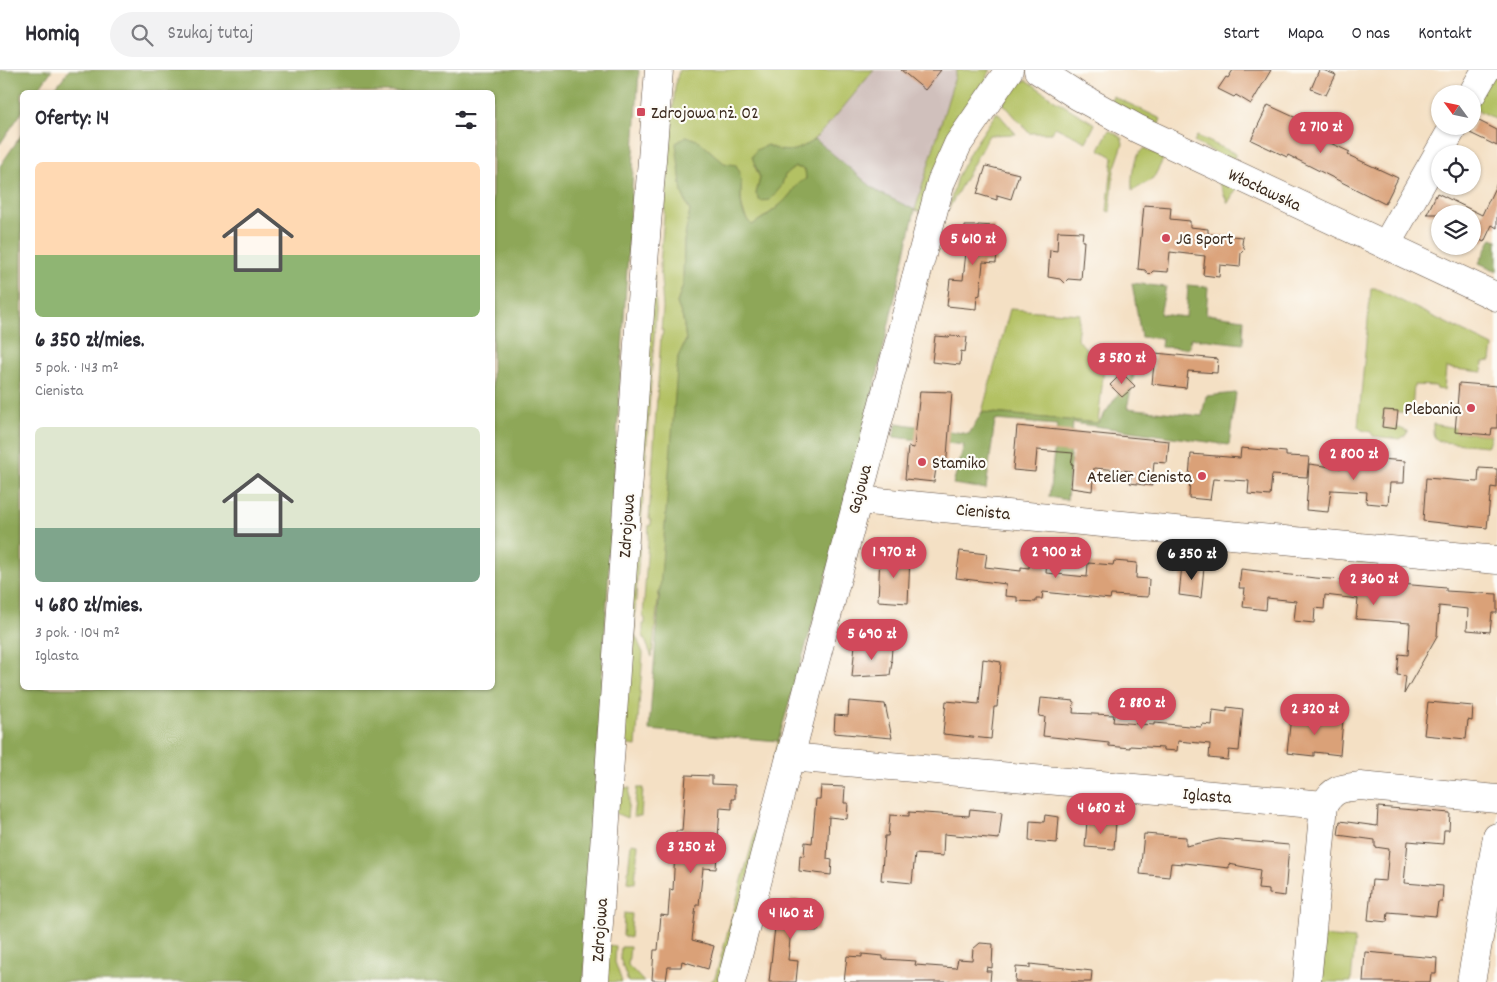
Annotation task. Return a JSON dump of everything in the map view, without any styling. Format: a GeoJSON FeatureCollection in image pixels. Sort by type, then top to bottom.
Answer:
{"type":"FeatureCollection","features":[{"type":"Feature","properties":{"kind":"street","name":"Zdrojowa"},"geometry":{"type":"LineString","coordinates":[[595,982],[640,314],[660,70]]}},
{"type":"Feature","properties":{"kind":"street","name":"Gajowa"},"geometry":{"type":"LineString","coordinates":[[731,982],[941,182],[958,144],[1009,70]]}},
{"type":"Feature","properties":{"kind":"street","name":"Włocławska"},"geometry":{"type":"LineString","coordinates":[[1038,70],[1078,96],[1138,129],[1497,297]]}},
{"type":"Feature","properties":{"kind":"street"},"geometry":{"type":"LineString","coordinates":[[1477,85],[1486,70]]}},
{"type":"Feature","properties":{"kind":"street"},"geometry":{"type":"LineString","coordinates":[[1386,245],[1449,135]]}},
{"type":"Feature","properties":{"kind":"street","name":"Cienista"},"geometry":{"type":"LineString","coordinates":[[857,500],[1497,560]]}},
{"type":"Feature","properties":{"kind":"street","name":"Iglasta"},"geometry":{"type":"LineString","coordinates":[[790,757],[1324,805]]}},
{"type":"Feature","properties":{"kind":"street"},"geometry":{"type":"LineString","coordinates":[[1307,982],[1324,805],[1329,795],[1344,787],[1360,786],[1497,799]]}},
{"type":"Feature","properties":{"kind":"street"},"geometry":{"type":"LineString","coordinates":[[1471,982],[1497,837]]}},
{"type":"Feature","properties":{"kind":"shaded area"},"geometry":{"type":"Polygon","coordinates":[[[874,70],[957,70],[915,210],[878,192],[815,139],[874,70]]]}},
{"type":"Feature","properties":{"kind":"green space"},"geometry":{"type":"Polygon","coordinates":[[[0,70],[52,70],[37,90],[20,90],[20,115],[0,144],[0,70]]]}},
{"type":"Feature","properties":{"kind":"green space"},"geometry":{"type":"Polygon","coordinates":[[[69,70],[639,70],[584,982],[0,982],[0,166],[20,137],[20,690],[495,690],[495,90],[54,90],[69,70]]]}},
{"type":"Feature","properties":{"kind":"green space"},"geometry":{"type":"Polygon","coordinates":[[[679,70],[874,70],[838,113],[808,144],[800,149],[787,151],[767,145],[755,167],[760,178],[756,194],[781,187],[785,175],[795,167],[805,169],[806,180],[797,186],[779,206],[752,225],[743,209],[741,179],[699,141],[682,193],[690,211],[684,241],[683,285],[677,303],[683,319],[686,340],[678,357],[671,502],[666,513],[663,583],[659,591],[652,657],[643,635],[645,618],[643,617],[649,525],[651,525],[651,520],[649,519],[661,336],[663,330],[661,330],[663,308],[660,264],[675,87],[679,70]]]}},
{"type":"Feature","properties":{"kind":"green space"},"geometry":{"type":"Polygon","coordinates":[[[957,70],[991,70],[986,77],[989,80],[922,212],[915,210],[957,70]]]}},
{"type":"Feature","properties":{"kind":"green space"},"geometry":{"type":"Polygon","coordinates":[[[1497,70],[1497,120],[1481,112],[1481,93],[1497,70]]]}},
{"type":"Feature","properties":{"kind":"green space"},"geometry":{"type":"Polygon","coordinates":[[[1027,80],[1053,99],[1095,124],[1086,142],[1055,127],[1052,133],[1029,133],[1003,103],[1019,83],[1027,80]]]}},
{"type":"Feature","properties":{"kind":"green space"},"geometry":{"type":"Polygon","coordinates":[[[1113,96],[1161,119],[1158,126],[1110,101],[1113,96]]]}},
{"type":"Feature","properties":{"kind":"green space"},"geometry":{"type":"Polygon","coordinates":[[[997,112],[1016,134],[989,135],[948,210],[957,177],[971,150],[997,112]]]}},
{"type":"Feature","properties":{"kind":"green space"},"geometry":{"type":"Polygon","coordinates":[[[1109,130],[1122,138],[1123,144],[1114,170],[1110,212],[1107,211],[1113,157],[1099,149],[1109,130]]]}},
{"type":"Feature","properties":{"kind":"green space"},"geometry":{"type":"Polygon","coordinates":[[[687,136],[699,141],[724,163],[736,165],[741,180],[741,204],[746,218],[752,225],[779,206],[796,186],[806,179],[805,169],[795,167],[785,175],[781,187],[770,200],[760,201],[756,194],[760,178],[752,157],[756,150],[767,145],[786,151],[798,149],[815,139],[878,192],[915,210],[849,498],[778,741],[649,730],[678,357],[686,340],[683,319],[677,303],[683,285],[684,241],[690,211],[682,193],[676,143],[687,136]]]}},
{"type":"Feature","properties":{"kind":"green space"},"geometry":{"type":"Polygon","coordinates":[[[1197,136],[1236,154],[1232,161],[1194,142],[1197,136]]]}},
{"type":"Feature","properties":{"kind":"green space"},"geometry":{"type":"Polygon","coordinates":[[[1144,148],[1164,158],[1153,179],[1132,191],[1132,174],[1135,162],[1144,148]]]}},
{"type":"Feature","properties":{"kind":"green space"},"geometry":{"type":"Polygon","coordinates":[[[1215,175],[1238,186],[1228,203],[1215,175]]]}},
{"type":"Feature","properties":{"kind":"green space"},"geometry":{"type":"Polygon","coordinates":[[[1492,238],[1497,240],[1497,271],[1479,263],[1492,238]]]}},
{"type":"Feature","properties":{"kind":"green space"},"geometry":{"type":"Polygon","coordinates":[[[654,271],[656,310],[635,611],[635,634],[643,653],[636,746],[621,744],[654,271]]]}},
{"type":"Feature","properties":{"kind":"green space"},"geometry":{"type":"Polygon","coordinates":[[[1132,283],[1166,287],[1160,314],[1186,317],[1188,285],[1208,287],[1206,314],[1244,319],[1243,344],[1191,338],[1189,348],[1161,347],[1162,338],[1141,337],[1132,283]]]}},
{"type":"Feature","properties":{"kind":"green space"},"geometry":{"type":"Polygon","coordinates":[[[1371,288],[1375,288],[1493,346],[1491,361],[1483,362],[1482,372],[1446,368],[1444,390],[1437,389],[1436,386],[1414,385],[1412,411],[1410,413],[1384,410],[1382,427],[1399,428],[1407,431],[1406,435],[1400,439],[1373,436],[1371,432],[1358,427],[1371,288]]]}},
{"type":"Feature","properties":{"kind":"green space"},"geometry":{"type":"Polygon","coordinates":[[[1010,309],[1080,314],[1077,338],[1092,356],[1105,358],[1098,423],[982,412],[1010,309]]]}},
{"type":"Feature","properties":{"kind":"green space"},"geometry":{"type":"Polygon","coordinates":[[[1135,370],[1127,408],[1202,416],[1206,396],[1236,393],[1229,445],[1073,423],[1067,500],[1049,497],[1057,425],[995,420],[986,489],[953,484],[964,445],[893,437],[897,423],[969,434],[982,412],[1098,423],[1135,370]]]}},
{"type":"Feature","properties":{"kind":"green space"},"geometry":{"type":"Polygon","coordinates":[[[1433,424],[1455,428],[1455,432],[1491,435],[1488,446],[1442,442],[1434,436],[1433,424]]]}},
{"type":"Feature","properties":{"kind":"green space"},"geometry":{"type":"Polygon","coordinates":[[[1346,558],[1404,563],[1403,567],[1346,561],[1346,558]]]}},
{"type":"Feature","properties":{"kind":"green space"},"geometry":{"type":"Polygon","coordinates":[[[778,741],[783,741],[720,982],[709,982],[715,978],[757,826],[778,741]]]}},
{"type":"Feature","properties":{"kind":"green space"},"geometry":{"type":"Polygon","coordinates":[[[618,787],[630,788],[627,818],[615,813],[618,787]]]}},
{"type":"Feature","properties":{"kind":"green space"},"geometry":{"type":"Polygon","coordinates":[[[637,788],[643,788],[641,816],[633,816],[637,788]]]}},
{"type":"Feature","properties":{"kind":"green space"},"geometry":{"type":"Polygon","coordinates":[[[631,843],[638,844],[635,883],[627,882],[631,843]]]}},
{"type":"Feature","properties":{"kind":"green space"},"geometry":{"type":"Polygon","coordinates":[[[624,913],[632,914],[630,938],[623,936],[624,913]]]}},
{"type":"Feature","properties":{"kind":"green space"},"geometry":{"type":"Polygon","coordinates":[[[1321,936],[1355,939],[1351,982],[1318,982],[1321,936]]]}},
{"type":"Feature","properties":{"kind":"green space"},"geometry":{"type":"Polygon","coordinates":[[[606,945],[616,946],[615,962],[622,982],[603,982],[606,945]]]}},
{"type":"Feature","properties":{"kind":"green space"},"geometry":{"type":"Polygon","coordinates":[[[621,947],[630,947],[628,965],[644,982],[628,982],[620,958],[621,947]]]}},
{"type":"Feature","properties":{"kind":"building"},"geometry":{"type":"Polygon","coordinates":[[[901,70],[941,70],[925,90],[901,70]]]}},
{"type":"Feature","properties":{"kind":"building"},"geometry":{"type":"Polygon","coordinates":[[[1233,70],[1271,70],[1251,104],[1236,95],[1234,97],[1218,89],[1233,70]]]}},
{"type":"Feature","properties":{"kind":"building"},"geometry":{"type":"Polygon","coordinates":[[[1319,70],[1336,75],[1326,95],[1311,89],[1319,70]]]}},
{"type":"Feature","properties":{"kind":"building"},"geometry":{"type":"Polygon","coordinates":[[[1268,105],[1305,122],[1304,124],[1328,136],[1326,141],[1350,152],[1348,155],[1398,178],[1385,204],[1288,155],[1287,157],[1251,140],[1268,105]]]}},
{"type":"Feature","properties":{"kind":"building"},"geometry":{"type":"Polygon","coordinates":[[[1481,122],[1497,130],[1497,146],[1474,135],[1481,135],[1481,122]]]}},
{"type":"Feature","properties":{"kind":"building"},"geometry":{"type":"Polygon","coordinates":[[[986,166],[1019,174],[1011,199],[997,195],[997,200],[977,194],[986,166]]]}},
{"type":"Feature","properties":{"kind":"building"},"geometry":{"type":"Polygon","coordinates":[[[1497,183],[1497,228],[1492,225],[1484,242],[1481,240],[1482,215],[1497,183]]]}},
{"type":"Feature","properties":{"kind":"building"},"geometry":{"type":"Polygon","coordinates":[[[1436,195],[1441,195],[1462,205],[1431,205],[1436,195]]]}},
{"type":"Feature","properties":{"kind":"building"},"geometry":{"type":"Polygon","coordinates":[[[1144,205],[1171,207],[1170,219],[1190,221],[1190,227],[1208,229],[1208,234],[1243,237],[1242,244],[1245,249],[1241,253],[1240,267],[1220,265],[1219,277],[1203,275],[1205,256],[1170,252],[1168,272],[1153,271],[1149,275],[1145,270],[1138,269],[1144,205]]]}},
{"type":"Feature","properties":{"kind":"building"},"geometry":{"type":"Polygon","coordinates":[[[1431,206],[1431,214],[1427,214],[1431,206]]]}},
{"type":"Feature","properties":{"kind":"building"},"geometry":{"type":"Polygon","coordinates":[[[965,226],[995,226],[994,240],[998,241],[996,263],[983,262],[980,295],[977,296],[976,309],[947,306],[950,279],[963,280],[966,252],[963,252],[965,226]]]}},
{"type":"Feature","properties":{"kind":"building"},"geometry":{"type":"Polygon","coordinates":[[[1058,231],[1083,232],[1081,280],[1068,279],[1064,283],[1060,279],[1048,277],[1050,250],[1057,251],[1058,231]]]}},
{"type":"Feature","properties":{"kind":"building"},"geometry":{"type":"Polygon","coordinates":[[[935,336],[967,337],[965,352],[961,351],[960,365],[932,362],[935,336]]]}},
{"type":"Feature","properties":{"kind":"building"},"geometry":{"type":"Polygon","coordinates":[[[1155,353],[1218,359],[1217,373],[1188,371],[1186,388],[1152,384],[1155,353]]]}},
{"type":"Feature","properties":{"kind":"building"},"geometry":{"type":"Polygon","coordinates":[[[1122,373],[1135,386],[1122,397],[1110,385],[1122,373]]]}},
{"type":"Feature","properties":{"kind":"building","name":"Plebania"},"geometry":{"type":"Polygon","coordinates":[[[1459,383],[1497,386],[1497,428],[1492,428],[1491,435],[1455,432],[1459,383]]]}},
{"type":"Feature","properties":{"kind":"building"},"geometry":{"type":"Polygon","coordinates":[[[920,391],[952,392],[946,469],[936,468],[934,482],[905,479],[908,447],[914,448],[920,391]]]}},
{"type":"Feature","properties":{"kind":"building"},"geometry":{"type":"Polygon","coordinates":[[[1384,410],[1398,411],[1396,429],[1382,427],[1384,410]]]}},
{"type":"Feature","properties":{"kind":"building"},"geometry":{"type":"Polygon","coordinates":[[[1017,426],[1169,441],[1167,463],[1154,462],[1152,486],[1130,483],[1132,471],[1094,468],[1092,491],[1071,488],[1073,453],[1037,450],[1035,472],[1013,470],[1017,426]]]}},
{"type":"Feature","properties":{"kind":"building"},"geometry":{"type":"Polygon","coordinates":[[[1241,448],[1286,452],[1286,456],[1309,457],[1307,477],[1272,475],[1270,496],[1248,494],[1249,481],[1213,479],[1210,500],[1189,498],[1191,454],[1240,458],[1241,448]]]}},
{"type":"Feature","properties":{"kind":"building"},"geometry":{"type":"Polygon","coordinates":[[[1357,457],[1405,461],[1404,483],[1390,483],[1388,505],[1366,503],[1367,492],[1331,490],[1328,512],[1306,510],[1309,464],[1356,470],[1357,457]]]}},
{"type":"Feature","properties":{"kind":"building"},"geometry":{"type":"Polygon","coordinates":[[[1479,468],[1497,469],[1497,488],[1491,487],[1487,528],[1423,521],[1426,478],[1478,482],[1479,468]]]}},
{"type":"Feature","properties":{"kind":"building"},"geometry":{"type":"Polygon","coordinates":[[[960,551],[987,554],[985,567],[1021,571],[1021,567],[1029,568],[1030,556],[1047,557],[1046,573],[1087,577],[1088,563],[1113,565],[1114,561],[1137,563],[1136,578],[1149,579],[1148,597],[1111,595],[1110,599],[1043,592],[1042,599],[1036,599],[1036,602],[1017,601],[1017,597],[1005,596],[1006,584],[956,578],[960,551]]]}},
{"type":"Feature","properties":{"kind":"building"},"geometry":{"type":"Polygon","coordinates":[[[880,555],[910,557],[908,603],[878,601],[880,555]]]}},
{"type":"Feature","properties":{"kind":"building"},"geometry":{"type":"Polygon","coordinates":[[[1182,565],[1204,567],[1201,598],[1179,595],[1182,565]]]}},
{"type":"Feature","properties":{"kind":"building"},"geometry":{"type":"Polygon","coordinates":[[[1241,569],[1315,578],[1446,588],[1446,591],[1497,594],[1497,613],[1492,613],[1490,632],[1467,630],[1468,609],[1439,606],[1437,636],[1404,694],[1406,676],[1397,675],[1399,654],[1408,655],[1410,623],[1356,619],[1358,599],[1325,595],[1324,609],[1315,608],[1314,623],[1294,621],[1296,601],[1267,598],[1266,610],[1243,607],[1245,588],[1239,588],[1241,569]]]}},
{"type":"Feature","properties":{"kind":"building"},"geometry":{"type":"Polygon","coordinates":[[[855,644],[868,645],[871,650],[883,645],[892,648],[890,675],[852,677],[855,644]]]}},
{"type":"Feature","properties":{"kind":"building"},"geometry":{"type":"Polygon","coordinates":[[[983,659],[1001,662],[997,707],[994,707],[991,739],[943,734],[946,701],[979,704],[983,659]]]}},
{"type":"Feature","properties":{"kind":"building"},"geometry":{"type":"Polygon","coordinates":[[[1041,698],[1074,701],[1073,713],[1114,715],[1113,722],[1154,725],[1154,723],[1201,727],[1202,724],[1212,725],[1213,710],[1227,712],[1227,707],[1243,709],[1239,751],[1229,750],[1228,760],[1209,758],[1210,744],[1178,741],[1177,751],[1163,750],[1163,748],[1109,746],[1109,743],[1043,736],[1045,717],[1039,716],[1041,698]]]}},
{"type":"Feature","properties":{"kind":"building"},"geometry":{"type":"Polygon","coordinates":[[[849,701],[885,704],[892,738],[834,733],[835,715],[848,716],[849,701]]]}},
{"type":"Feature","properties":{"kind":"building"},"geometry":{"type":"Polygon","coordinates":[[[1428,702],[1473,706],[1472,721],[1468,720],[1466,739],[1424,735],[1428,702]]]}},
{"type":"Feature","properties":{"kind":"building"},"geometry":{"type":"Polygon","coordinates":[[[1291,716],[1343,719],[1340,755],[1314,752],[1314,756],[1287,753],[1291,716]]]}},
{"type":"Feature","properties":{"kind":"building"},"geometry":{"type":"Polygon","coordinates":[[[686,775],[712,776],[712,784],[735,785],[735,799],[732,799],[732,809],[720,808],[716,869],[703,868],[699,905],[696,905],[692,940],[714,946],[708,969],[682,961],[681,967],[668,967],[666,981],[652,980],[654,950],[658,950],[661,915],[668,916],[670,889],[673,890],[676,831],[682,831],[686,775]]]}},
{"type":"Feature","properties":{"kind":"building"},"geometry":{"type":"Polygon","coordinates":[[[821,786],[845,787],[844,803],[848,803],[847,819],[829,817],[827,859],[832,860],[831,875],[799,871],[800,855],[804,856],[805,842],[812,843],[816,799],[820,799],[821,786]]]}},
{"type":"Feature","properties":{"kind":"building"},"geometry":{"type":"Polygon","coordinates":[[[1378,807],[1450,813],[1449,830],[1444,830],[1443,844],[1408,841],[1404,883],[1443,886],[1442,902],[1438,902],[1436,916],[1388,912],[1387,922],[1368,920],[1372,880],[1386,881],[1389,849],[1375,847],[1375,840],[1338,835],[1340,821],[1377,826],[1378,807]]]}},
{"type":"Feature","properties":{"kind":"building"},"geometry":{"type":"Polygon","coordinates":[[[970,809],[1002,812],[999,839],[944,834],[943,856],[915,854],[912,883],[881,880],[885,836],[888,836],[890,815],[909,816],[909,812],[969,816],[970,809]]]}},
{"type":"Feature","properties":{"kind":"building"},"geometry":{"type":"Polygon","coordinates":[[[1045,815],[1059,817],[1057,843],[1029,841],[1030,821],[1044,822],[1045,815]]]}},
{"type":"Feature","properties":{"kind":"building"},"geometry":{"type":"Polygon","coordinates":[[[1087,821],[1116,822],[1114,849],[1085,847],[1087,821]]]}},
{"type":"Feature","properties":{"kind":"building"},"geometry":{"type":"Polygon","coordinates":[[[1144,834],[1186,837],[1186,846],[1219,839],[1289,845],[1285,896],[1269,894],[1269,890],[1258,889],[1260,870],[1229,864],[1229,868],[1171,863],[1169,877],[1140,874],[1144,834]]]}},
{"type":"Feature","properties":{"kind":"building"},"geometry":{"type":"Polygon","coordinates":[[[791,899],[815,901],[815,916],[820,917],[818,931],[791,929],[788,960],[798,961],[796,982],[769,982],[775,927],[785,928],[787,912],[790,912],[791,899]]]}},
{"type":"Feature","properties":{"kind":"building"},"geometry":{"type":"Polygon","coordinates":[[[980,943],[993,944],[992,968],[987,967],[986,971],[991,971],[990,982],[844,982],[847,956],[862,957],[862,954],[883,956],[883,959],[916,961],[915,965],[956,968],[958,959],[972,960],[973,949],[980,943]]]}},
{"type":"Feature","properties":{"kind":"building"},"geometry":{"type":"Polygon","coordinates":[[[1365,952],[1437,958],[1436,974],[1431,974],[1430,982],[1363,982],[1365,952]]]}},
{"type":"Feature","properties":{"kind":"building"},"geometry":{"type":"Polygon","coordinates":[[[1030,964],[1092,971],[1091,982],[1015,982],[1016,967],[1030,968],[1030,964]]]}},
{"type":"Feature","properties":{"kind":"place","name":"Zdrojowa nż. 02"},"geometry":{"type":"Point","coordinates":[641,112]}},
{"type":"Feature","properties":{"kind":"place","name":"JG Sport"},"geometry":{"type":"Point","coordinates":[1166,238]}},
{"type":"Feature","properties":{"kind":"place","name":"Plebania"},"geometry":{"type":"Point","coordinates":[1471,408]}},
{"type":"Feature","properties":{"kind":"place","name":"Stamiko"},"geometry":{"type":"Point","coordinates":[922,462]}},
{"type":"Feature","properties":{"kind":"place","name":"Atelier Cienista"},"geometry":{"type":"Point","coordinates":[1202,476]}}]}
